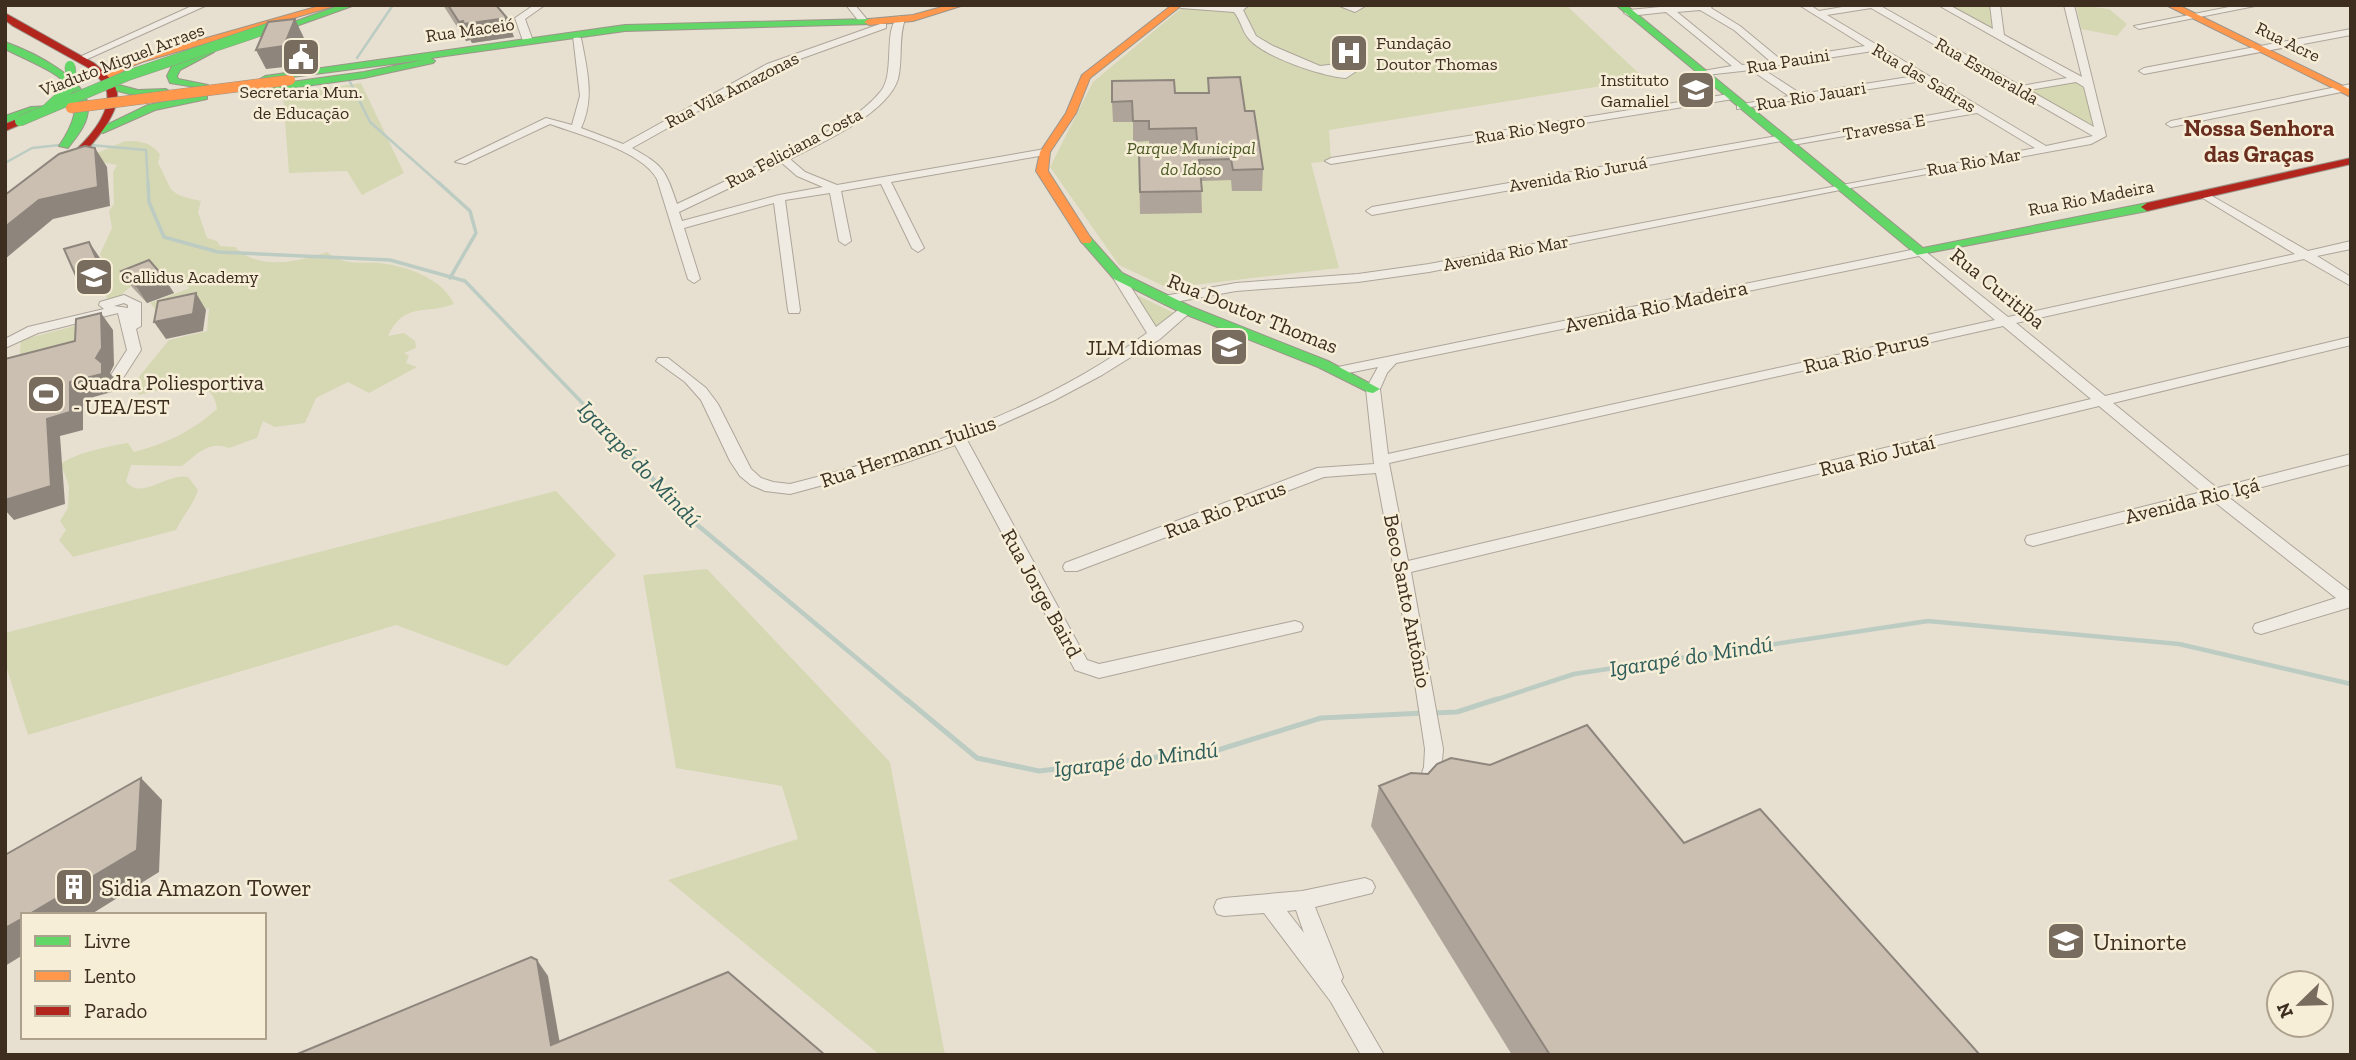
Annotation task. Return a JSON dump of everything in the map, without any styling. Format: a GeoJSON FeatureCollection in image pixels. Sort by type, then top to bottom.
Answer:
{"type":"FeatureCollection","features":[{"type":"Feature","properties":{"kind":"main road"},"geometry":{"type":"LineString","coordinates":[[109,83],[121,67],[139,60],[334,5]]}},
{"type":"Feature","properties":{"kind":"main road"},"geometry":{"type":"LineString","coordinates":[[204,87],[174,81],[172,76],[176,68],[200,55],[349,5]]}},
{"type":"Feature","properties":{"kind":"main road","name":"Viaduto Miguel Arraes"},"geometry":{"type":"LineString","coordinates":[[10,123],[149,68],[278,25],[349,5]]}},
{"type":"Feature","properties":{"kind":"main road","name":"Rua Maceió"},"geometry":{"type":"LineString","coordinates":[[109,83],[145,93],[648,26],[864,22],[893,24],[960,5]]}},
{"type":"Feature","properties":{"kind":"main road","name":"Rua Maceió"},"geometry":{"type":"LineString","coordinates":[[290,80],[576,38],[656,30],[893,24],[973,5]]}},
{"type":"Feature","properties":{"kind":"main road"},"geometry":{"type":"LineString","coordinates":[[1045,152],[1071,113],[1086,77],[1180,5]]}},
{"type":"Feature","properties":{"kind":"main road","name":"Rua Acre"},"geometry":{"type":"LineString","coordinates":[[2170,5],[2347,90]]}},
{"type":"Feature","properties":{"kind":"main road","name":"Rua Curitiba"},"geometry":{"type":"LineString","coordinates":[[1624,9],[1735,102],[1845,186],[1921,252]]}},
{"type":"Feature","properties":{"kind":"main road"},"geometry":{"type":"LineString","coordinates":[[5,16],[109,83],[114,95],[112,112],[99,131],[5,210]]}},
{"type":"Feature","properties":{"kind":"main road"},"geometry":{"type":"LineString","coordinates":[[5,30],[75,62]]}},
{"type":"Feature","properties":{"kind":"main road"},"geometry":{"type":"LineString","coordinates":[[5,45],[59,73],[76,86],[81,93],[86,113],[75,137],[5,195]]}},
{"type":"Feature","properties":{"kind":"main road"},"geometry":{"type":"LineString","coordinates":[[99,131],[131,115],[169,103],[363,75],[430,61]]}},
{"type":"Feature","properties":{"kind":"main road"},"geometry":{"type":"LineString","coordinates":[[47,109],[72,87],[75,62]]}},
{"type":"Feature","properties":{"kind":"main road","name":"Viaduto Miguel Arraes"},"geometry":{"type":"LineString","coordinates":[[10,123],[78,107],[290,80]]}},
{"type":"Feature","properties":{"kind":"main road"},"geometry":{"type":"LineString","coordinates":[[10,123],[41,109],[86,113]]}},
{"type":"Feature","properties":{"kind":"main road"},"geometry":{"type":"LineString","coordinates":[[5,134],[33,125],[55,124],[69,128],[75,137]]}},
{"type":"Feature","properties":{"kind":"main road","name":"Rua Doutor Thomas"},"geometry":{"type":"LineString","coordinates":[[1045,152],[1042,171],[1064,209],[1093,250],[1118,276],[1164,300],[1338,371],[1373,389]]}},
{"type":"Feature","properties":{"kind":"main road","name":"Rua Rio Madeira"},"geometry":{"type":"LineString","coordinates":[[1921,252],[2205,195],[2351,161]]}},
{"type":"Feature","properties":{"kind":"street"},"geometry":{"type":"LineString","coordinates":[[75,62],[199,5]]}},
{"type":"Feature","properties":{"kind":"street"},"geometry":{"type":"LineString","coordinates":[[528,41],[520,18],[541,5]]}},
{"type":"Feature","properties":{"kind":"street"},"geometry":{"type":"LineString","coordinates":[[850,5],[864,22]]}},
{"type":"Feature","properties":{"kind":"street"},"geometry":{"type":"LineString","coordinates":[[1180,5],[1237,9],[1248,5]]}},
{"type":"Feature","properties":{"kind":"street"},"geometry":{"type":"LineString","coordinates":[[1340,5],[1355,9],[1363,5]]}},
{"type":"Feature","properties":{"kind":"street"},"geometry":{"type":"LineString","coordinates":[[1624,9],[1711,5]]}},
{"type":"Feature","properties":{"kind":"street","name":"Rua das Safiras"},"geometry":{"type":"LineString","coordinates":[[1803,5],[2044,149]]}},
{"type":"Feature","properties":{"kind":"street"},"geometry":{"type":"LineString","coordinates":[[1817,14],[1872,5]]}},
{"type":"Feature","properties":{"kind":"street","name":"Rua Esmeralda"},"geometry":{"type":"LineString","coordinates":[[1872,5],[2101,136]]}},
{"type":"Feature","properties":{"kind":"street"},"geometry":{"type":"LineString","coordinates":[[1942,5],[2088,85]]}},
{"type":"Feature","properties":{"kind":"street"},"geometry":{"type":"LineString","coordinates":[[1995,5],[1999,36]]}},
{"type":"Feature","properties":{"kind":"street"},"geometry":{"type":"LineString","coordinates":[[2069,5],[2101,136]]}},
{"type":"Feature","properties":{"kind":"street"},"geometry":{"type":"LineString","coordinates":[[2139,26],[2256,5]]}},
{"type":"Feature","properties":{"kind":"street"},"geometry":{"type":"LineString","coordinates":[[1700,6],[1737,28],[1777,62]]}},
{"type":"Feature","properties":{"kind":"street"},"geometry":{"type":"LineString","coordinates":[[1666,7],[1740,68]]}},
{"type":"Feature","properties":{"kind":"street"},"geometry":{"type":"LineString","coordinates":[[1237,9],[1251,35],[1261,44],[1323,68]]}},
{"type":"Feature","properties":{"kind":"street","name":"Rua Vila Amazonas"},"geometry":{"type":"LineString","coordinates":[[624,148],[771,66],[893,24]]}},
{"type":"Feature","properties":{"kind":"street","name":"Rua Feliciana Costa"},"geometry":{"type":"LineString","coordinates":[[673,211],[782,158],[878,103],[894,78],[893,24]]}},
{"type":"Feature","properties":{"kind":"street"},"geometry":{"type":"LineString","coordinates":[[2144,71],[2351,32]]}},
{"type":"Feature","properties":{"kind":"street"},"geometry":{"type":"LineString","coordinates":[[575,130],[584,115],[587,99],[576,38]]}},
{"type":"Feature","properties":{"kind":"street","name":"Rua Pauini"},"geometry":{"type":"LineString","coordinates":[[1701,74],[1874,48]]}},
{"type":"Feature","properties":{"kind":"street"},"geometry":{"type":"LineString","coordinates":[[1752,66],[1799,98]]}},
{"type":"Feature","properties":{"kind":"street","name":"Rua Rio Jauari"},"geometry":{"type":"LineString","coordinates":[[1735,102],[1799,98],[1923,78]]}},
{"type":"Feature","properties":{"kind":"street"},"geometry":{"type":"LineString","coordinates":[[2020,89],[2077,79]]}},
{"type":"Feature","properties":{"kind":"street"},"geometry":{"type":"LineString","coordinates":[[2171,124],[2347,90]]}},
{"type":"Feature","properties":{"kind":"street","name":"Rua Rio Negro"},"geometry":{"type":"LineString","coordinates":[[1331,161],[1735,102]]}},
{"type":"Feature","properties":{"kind":"street","name":"Travessa E"},"geometry":{"type":"LineString","coordinates":[[1787,141],[1977,110]]}},
{"type":"Feature","properties":{"kind":"street"},"geometry":{"type":"LineString","coordinates":[[461,162],[541,122],[554,120],[624,148],[656,166],[694,279]]}},
{"type":"Feature","properties":{"kind":"street","name":"Rua Rio Mar"},"geometry":{"type":"LineString","coordinates":[[1845,186],[2101,136]]}},
{"type":"Feature","properties":{"kind":"street","name":"Avenida Rio Juruá"},"geometry":{"type":"LineString","coordinates":[[1373,211],[1787,141]]}},
{"type":"Feature","properties":{"kind":"street"},"geometry":{"type":"LineString","coordinates":[[677,226],[779,198],[1045,152]]}},
{"type":"Feature","properties":{"kind":"street"},"geometry":{"type":"LineString","coordinates":[[782,158],[793,170],[835,188]]}},
{"type":"Feature","properties":{"kind":"street"},"geometry":{"type":"LineString","coordinates":[[885,181],[918,248]]}},
{"type":"Feature","properties":{"kind":"street","name":"Avenida Rio Mar"},"geometry":{"type":"LineString","coordinates":[[1164,300],[1236,287],[1358,278],[1429,268],[1845,186]]}},
{"type":"Feature","properties":{"kind":"street"},"geometry":{"type":"LineString","coordinates":[[835,188],[845,241]]}},
{"type":"Feature","properties":{"kind":"street"},"geometry":{"type":"LineString","coordinates":[[2205,195],[2351,282]]}},
{"type":"Feature","properties":{"kind":"street"},"geometry":{"type":"LineString","coordinates":[[779,198],[794,310]]}},
{"type":"Feature","properties":{"kind":"street","name":"Rua Rio Purus"},"geometry":{"type":"LineString","coordinates":[[1070,567],[1322,472],[1382,464],[2005,320],[2307,256],[2351,244]]}},
{"type":"Feature","properties":{"kind":"street","name":"Rua Curitiba"},"geometry":{"type":"LineString","coordinates":[[1921,252],[2215,494],[2350,600]]}},
{"type":"Feature","properties":{"kind":"street","name":"Avenida Rio Madeira"},"geometry":{"type":"LineString","coordinates":[[1338,371],[1921,252]]}},
{"type":"Feature","properties":{"kind":"street","name":"Rua Doutor Thomas"},"geometry":{"type":"LineString","coordinates":[[1118,276],[1155,336]]}},
{"type":"Feature","properties":{"kind":"street"},"geometry":{"type":"LineString","coordinates":[[5,344],[33,330],[119,309],[126,312],[134,350],[118,375]]}},
{"type":"Feature","properties":{"kind":"street","name":"Rua Hermann Julius"},"geometry":{"type":"LineString","coordinates":[[663,361],[696,384],[709,401],[737,464],[752,479],[774,489],[808,485],[959,438],[1081,382],[1155,336],[1187,310]]}},
{"type":"Feature","properties":{"kind":"street","name":"Rua Rio Jutaí"},"geometry":{"type":"LineString","coordinates":[[1403,568],[1713,497],[2351,341]]}},
{"type":"Feature","properties":{"kind":"street"},"geometry":{"type":"LineString","coordinates":[[1373,389],[1381,372],[1391,360]]}},
{"type":"Feature","properties":{"kind":"street","name":"Beco Santo Antônio"},"geometry":{"type":"LineString","coordinates":[[1373,389],[1382,464],[1423,677],[1434,749],[1430,782],[1411,806]]}},
{"type":"Feature","properties":{"kind":"street","name":"Rua Jorge Baird"},"geometry":{"type":"LineString","coordinates":[[959,438],[1081,665],[1090,670],[1129,666],[1294,627]]}},
{"type":"Feature","properties":{"kind":"street","name":"Avenida Rio Içá"},"geometry":{"type":"LineString","coordinates":[[2033,540],[2351,459]]}},
{"type":"Feature","properties":{"kind":"street"},"geometry":{"type":"LineString","coordinates":[[2261,628],[2350,600]]}},
{"type":"Feature","properties":{"kind":"street"},"geometry":{"type":"LineString","coordinates":[[1224,907],[1302,900],[1365,887]]}},
{"type":"Feature","properties":{"kind":"street"},"geometry":{"type":"LineString","coordinates":[[1302,900],[1339,995]]}},
{"type":"Feature","properties":{"kind":"street"},"geometry":{"type":"LineString","coordinates":[[1270,904],[1339,995],[1373,1055]]}},
{"type":"Feature","properties":{"kind":"green space","name":"Parque Municipal do Idoso"},"geometry":{"type":"Polygon","coordinates":[[[1185,5],[1566,5],[1645,79],[1329,130],[1331,161],[1311,163],[1339,268],[1168,288],[1119,265],[1050,167],[1093,82],[1185,5]]]}},
{"type":"Feature","properties":{"kind":"green space"},"geometry":{"type":"Polygon","coordinates":[[[1944,5],[1993,5],[1995,29],[1992,30],[1944,5]]]}},
{"type":"Feature","properties":{"kind":"green space"},"geometry":{"type":"Polygon","coordinates":[[[2076,5],[2109,9],[2127,24],[2117,36],[2081,29],[2076,5]]]}},
{"type":"Feature","properties":{"kind":"green space"},"geometry":{"type":"Polygon","coordinates":[[[2077,81],[2085,86],[2096,131],[2025,91],[2077,81]]]}},
{"type":"Feature","properties":{"kind":"green space"},"geometry":{"type":"Polygon","coordinates":[[[361,83],[404,173],[362,195],[347,171],[289,173],[283,95],[361,83]]]}},
{"type":"Feature","properties":{"kind":"green space"},"geometry":{"type":"Polygon","coordinates":[[[125,141],[145,143],[160,154],[158,163],[169,186],[181,196],[201,201],[198,212],[207,238],[217,241],[220,246],[235,247],[245,255],[267,262],[304,259],[327,252],[346,261],[401,267],[432,280],[454,304],[409,313],[394,325],[388,336],[404,333],[415,341],[416,348],[404,353],[409,356],[406,363],[417,367],[369,393],[348,382],[316,398],[305,423],[275,427],[263,421],[257,438],[229,448],[209,447],[182,466],[131,465],[126,481],[132,487],[146,488],[172,478],[188,477],[198,490],[176,530],[73,557],[59,540],[66,530],[60,521],[68,508],[69,486],[61,464],[84,453],[112,446],[128,443],[134,452],[157,445],[188,430],[217,409],[213,396],[196,385],[138,395],[138,378],[169,340],[207,331],[209,308],[163,318],[150,303],[190,288],[181,283],[173,283],[165,273],[134,284],[111,303],[105,295],[113,280],[100,254],[112,228],[109,211],[114,204],[113,172],[117,165],[100,162],[95,154],[125,141]]]}},
{"type":"Feature","properties":{"kind":"green space"},"geometry":{"type":"Polygon","coordinates":[[[1139,296],[1174,313],[1155,327],[1135,299],[1139,296]]]}},
{"type":"Feature","properties":{"kind":"green space"},"geometry":{"type":"Polygon","coordinates":[[[86,323],[85,358],[18,375],[21,340],[86,323]]]}},
{"type":"Feature","properties":{"kind":"green space"},"geometry":{"type":"Polygon","coordinates":[[[556,491],[616,555],[507,666],[396,625],[28,735],[5,663],[5,633],[556,491]]]}},
{"type":"Feature","properties":{"kind":"green space"},"geometry":{"type":"Polygon","coordinates":[[[707,569],[890,762],[945,1055],[880,1055],[668,880],[798,839],[782,786],[676,768],[643,575],[707,569]]]}},
{"type":"Feature","properties":{"kind":"building"},"geometry":{"type":"Polygon","coordinates":[[[448,5],[496,5],[507,18],[464,24],[463,21],[459,22],[448,5]]]}},
{"type":"Feature","properties":{"kind":"building"},"geometry":{"type":"Polygon","coordinates":[[[295,19],[284,46],[256,50],[268,22],[295,19]]]}},
{"type":"Feature","properties":{"kind":"building"},"geometry":{"type":"Polygon","coordinates":[[[1240,77],[1245,111],[1254,111],[1263,169],[1233,170],[1231,159],[1199,160],[1202,191],[1140,192],[1139,152],[1198,151],[1196,128],[1149,129],[1149,121],[1133,121],[1132,101],[1112,102],[1112,81],[1174,80],[1175,93],[1209,93],[1208,78],[1240,77]]]}},
{"type":"Feature","properties":{"kind":"building"},"geometry":{"type":"Polygon","coordinates":[[[85,146],[95,148],[98,187],[39,200],[5,227],[5,195],[59,154],[85,146]]]}},
{"type":"Feature","properties":{"kind":"building"},"geometry":{"type":"Polygon","coordinates":[[[89,242],[99,265],[90,275],[76,276],[64,249],[89,242]]]}},
{"type":"Feature","properties":{"kind":"building"},"geometry":{"type":"Polygon","coordinates":[[[149,260],[163,276],[136,286],[121,271],[149,260]]]}},
{"type":"Feature","properties":{"kind":"building"},"geometry":{"type":"Polygon","coordinates":[[[196,293],[193,314],[154,322],[158,301],[196,293]]]}},
{"type":"Feature","properties":{"kind":"building"},"geometry":{"type":"Polygon","coordinates":[[[101,313],[102,348],[96,358],[102,363],[102,374],[70,382],[70,412],[47,419],[51,486],[5,500],[5,359],[75,341],[76,319],[101,313]]]}},
{"type":"Feature","properties":{"kind":"building"},"geometry":{"type":"Polygon","coordinates":[[[1587,725],[1684,843],[1760,809],[1980,1055],[1550,1055],[1379,786],[1411,773],[1428,774],[1437,764],[1451,758],[1490,765],[1587,725]]]}},
{"type":"Feature","properties":{"kind":"building"},"geometry":{"type":"Polygon","coordinates":[[[141,778],[137,850],[31,913],[21,913],[21,919],[5,928],[5,855],[141,778]]]}},
{"type":"Feature","properties":{"kind":"building"},"geometry":{"type":"Polygon","coordinates":[[[531,957],[537,960],[551,1045],[728,972],[825,1055],[295,1055],[531,957]]]}},
{"type":"Feature","properties":{"kind":"waterway"},"geometry":{"type":"LineString","coordinates":[[357,58],[393,5]]}},
{"type":"Feature","properties":{"kind":"waterway"},"geometry":{"type":"LineString","coordinates":[[349,80],[370,122],[440,184]]}},
{"type":"Feature","properties":{"kind":"waterway","name":"Igarapé do Mindú"},"geometry":{"type":"LineString","coordinates":[[5,163],[32,148],[60,145]]}},
{"type":"Feature","properties":{"kind":"waterway","name":"Igarapé do Mindú"},"geometry":{"type":"LineString","coordinates":[[90,145],[146,150],[148,184]]}},
{"type":"Feature","properties":{"kind":"waterway","name":"Igarapé do Mindú"},"geometry":{"type":"LineString","coordinates":[[148,182],[149,202],[164,237],[218,252],[390,260],[451,277]]}},
{"type":"Feature","properties":{"kind":"waterway"},"geometry":{"type":"LineString","coordinates":[[438,182],[470,211],[476,233],[451,277]]}},
{"type":"Feature","properties":{"kind":"waterway","name":"Igarapé do Mindú"},"geometry":{"type":"LineString","coordinates":[[451,277],[465,281],[592,413]]}},
{"type":"Feature","properties":{"kind":"waterway","name":"Igarapé do Mindú"},"geometry":{"type":"LineString","coordinates":[[591,412],[689,518],[908,701]]}},
{"type":"Feature","properties":{"kind":"waterway","name":"Igarapé do Mindú"},"geometry":{"type":"LineString","coordinates":[[1492,701],[1574,674],[1928,621],[2179,644],[2351,684]]}},
{"type":"Feature","properties":{"kind":"waterway","name":"Igarapé do Mindú"},"geometry":{"type":"LineString","coordinates":[[906,699],[977,758],[1039,771],[1218,750],[1321,718],[1424,713]]}},
{"type":"Feature","properties":{"kind":"waterway","name":"Igarapé do Mindú"},"geometry":{"type":"LineString","coordinates":[[1433,713],[1457,712],[1497,699]]}},
{"type":"Feature","properties":{"kind":"traffic: fast"},"geometry":{"type":"LineString","coordinates":[[268,33],[351,5]]}},
{"type":"Feature","properties":{"kind":"traffic: fast"},"geometry":{"type":"LineString","coordinates":[[1620,5],[1921,252],[2147,207]]}},
{"type":"Feature","properties":{"kind":"traffic: fast"},"geometry":{"type":"LineString","coordinates":[[265,79],[625,28],[869,22]]}},
{"type":"Feature","properties":{"kind":"traffic: fast"},"geometry":{"type":"LineString","coordinates":[[20,121],[129,75],[278,25]]}},
{"type":"Feature","properties":{"kind":"traffic: fast"},"geometry":{"type":"LineString","coordinates":[[5,45],[57,72],[71,83],[80,95],[83,109],[78,126],[64,146]]}},
{"type":"Feature","properties":{"kind":"traffic: fast"},"geometry":{"type":"LineString","coordinates":[[204,87],[174,81],[172,76],[176,68],[209,52]]}},
{"type":"Feature","properties":{"kind":"traffic: fast"},"geometry":{"type":"LineString","coordinates":[[262,89],[364,75],[430,61]]}},
{"type":"Feature","properties":{"kind":"traffic: fast"},"geometry":{"type":"LineString","coordinates":[[47,109],[72,86],[70,66]]}},
{"type":"Feature","properties":{"kind":"traffic: fast"},"geometry":{"type":"LineString","coordinates":[[111,86],[138,93],[166,92]]}},
{"type":"Feature","properties":{"kind":"traffic: fast"},"geometry":{"type":"LineString","coordinates":[[99,131],[152,107],[203,97]]}},
{"type":"Feature","properties":{"kind":"traffic: fast"},"geometry":{"type":"LineString","coordinates":[[5,120],[31,110],[51,109]]}},
{"type":"Feature","properties":{"kind":"traffic: fast"},"geometry":{"type":"LineString","coordinates":[[1086,240],[1118,276],[1187,310],[1323,364],[1373,389]]}},
{"type":"Feature","properties":{"kind":"traffic: slow"},"geometry":{"type":"LineString","coordinates":[[107,80],[121,67],[139,60],[334,5]]}},
{"type":"Feature","properties":{"kind":"traffic: slow"},"geometry":{"type":"LineString","coordinates":[[869,22],[913,18],[960,5]]}},
{"type":"Feature","properties":{"kind":"traffic: slow"},"geometry":{"type":"LineString","coordinates":[[1086,240],[1042,171],[1045,152],[1071,113],[1086,77],[1178,5]]}},
{"type":"Feature","properties":{"kind":"traffic: slow"},"geometry":{"type":"LineString","coordinates":[[2170,5],[2351,94]]}},
{"type":"Feature","properties":{"kind":"traffic: slow"},"geometry":{"type":"LineString","coordinates":[[71,108],[290,80]]}},
{"type":"Feature","properties":{"kind":"traffic: jam"},"geometry":{"type":"LineString","coordinates":[[5,16],[90,65],[101,74],[112,91],[110,110],[99,130],[82,150],[5,210]]}},
{"type":"Feature","properties":{"kind":"traffic: jam"},"geometry":{"type":"LineString","coordinates":[[5,128],[20,121]]}},
{"type":"Feature","properties":{"kind":"traffic: jam"},"geometry":{"type":"LineString","coordinates":[[2147,207],[2351,161]]}},
{"type":"Feature","properties":{"kind":"place","name":"Fundação Doutor Thomas"},"geometry":{"type":"Point","coordinates":[1349,53]}},
{"type":"Feature","properties":{"kind":"place","name":"Secretaria Mun. de Educação"},"geometry":{"type":"Point","coordinates":[301,57]}},
{"type":"Feature","properties":{"kind":"place","name":"Instituto Gamaliel"},"geometry":{"type":"Point","coordinates":[1696,90]}},
{"type":"Feature","properties":{"kind":"place","name":"Callidus Academy"},"geometry":{"type":"Point","coordinates":[94,277]}},
{"type":"Feature","properties":{"kind":"place","name":"JLM Idiomas"},"geometry":{"type":"Point","coordinates":[1229,347]}},
{"type":"Feature","properties":{"kind":"place","name":"Quadra Poliesportiva - UEA/EST"},"geometry":{"type":"Point","coordinates":[46,394]}},
{"type":"Feature","properties":{"kind":"place","name":"Sidia Amazon Tower"},"geometry":{"type":"Point","coordinates":[74,887]}},
{"type":"Feature","properties":{"kind":"place","name":"Uninorte"},"geometry":{"type":"Point","coordinates":[2066,941]}},
{"type":"Feature","properties":{"kind":"district","name":"Nossa Senhora das Graças"},"geometry":{"type":"Point","coordinates":[2259,141]}}]}
